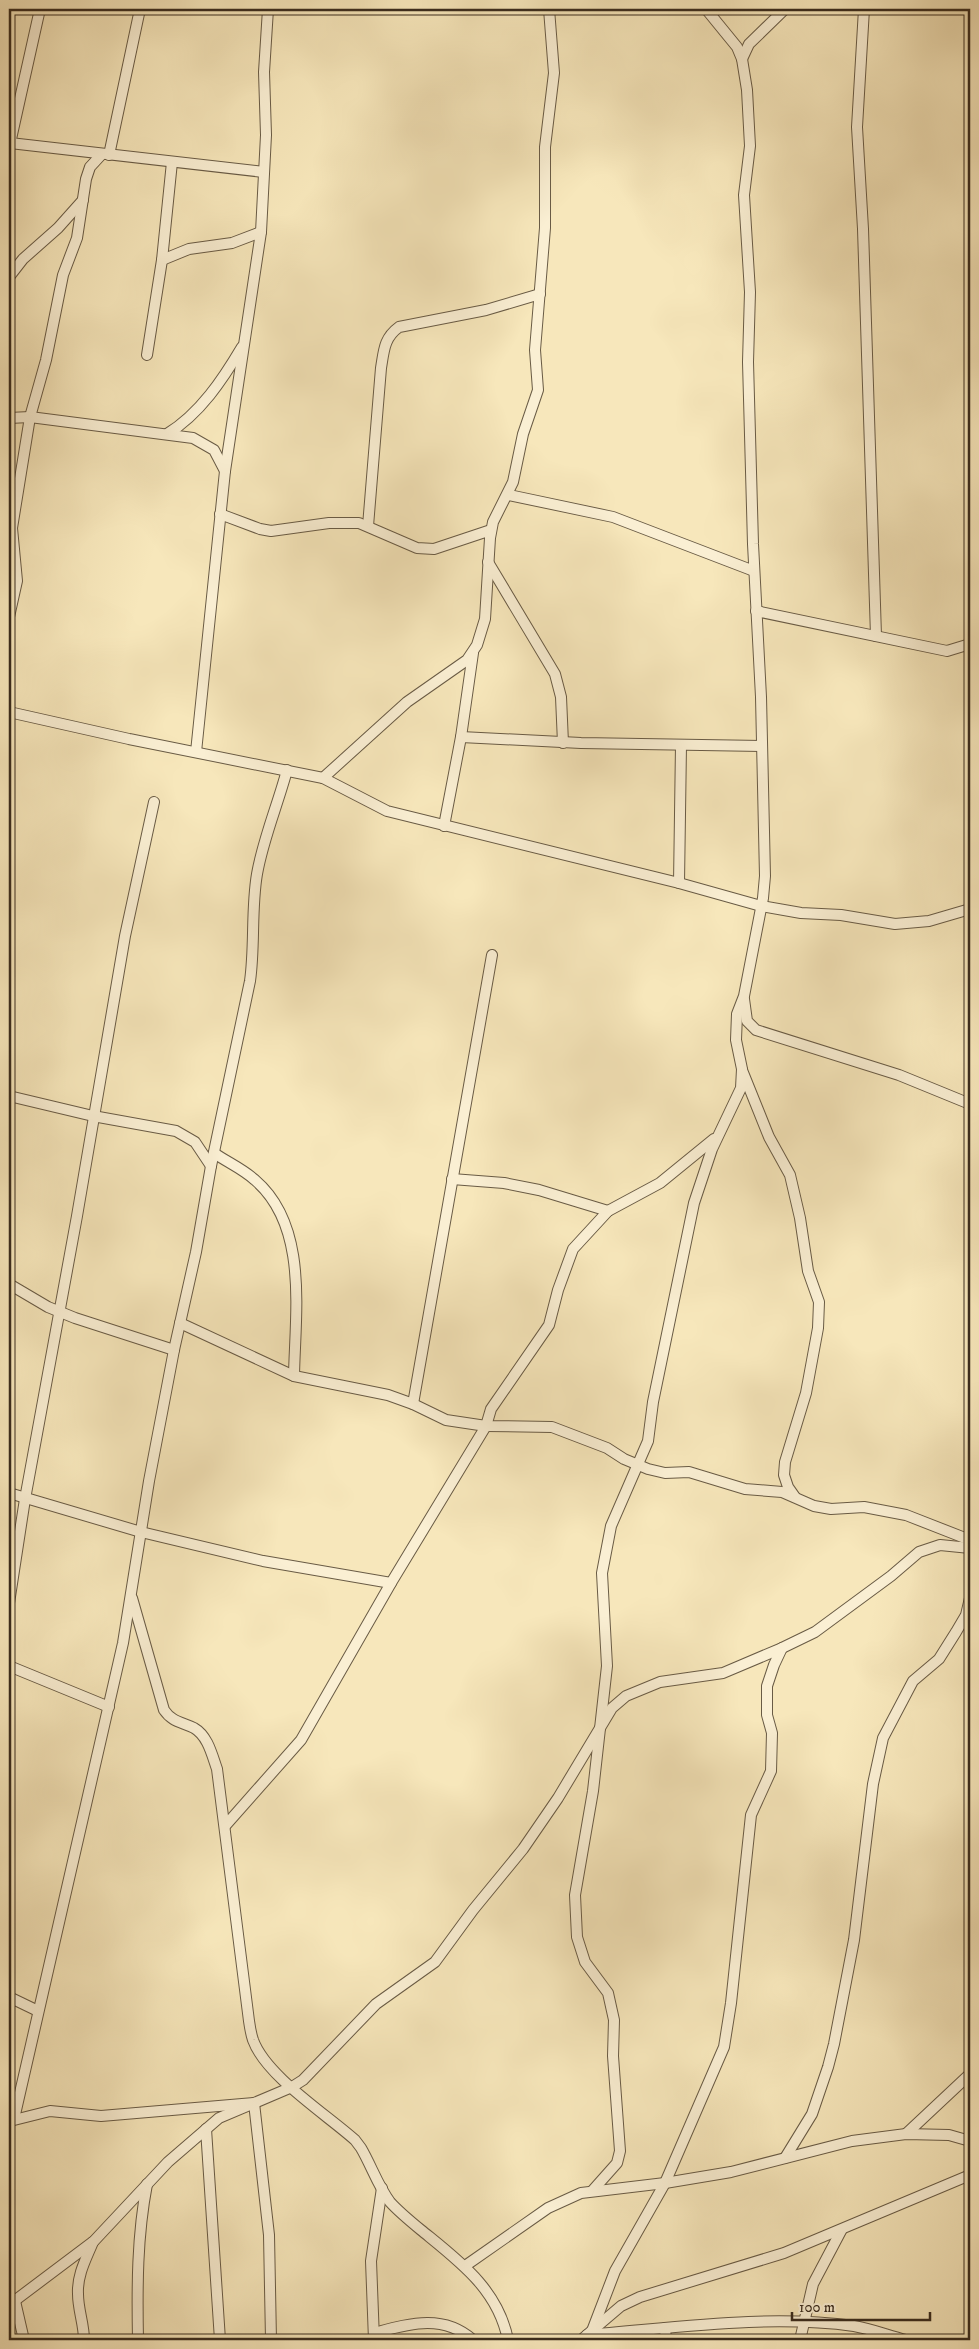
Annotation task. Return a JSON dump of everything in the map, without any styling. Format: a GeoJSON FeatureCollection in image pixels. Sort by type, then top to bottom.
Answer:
{"type":"FeatureCollection","features":[{"type":"Feature","properties":{"kind":"street"},"geometry":{"type":"LineString","coordinates":[[40,9],[9,145],[264,172]]}},
{"type":"Feature","properties":{"kind":"street"},"geometry":{"type":"LineString","coordinates":[[9,617],[17,581],[12,528],[30,416],[46,360],[63,275],[77,238],[86,179],[90,167],[106,155],[140,9]]}},
{"type":"Feature","properties":{"kind":"street"},"geometry":{"type":"LineString","coordinates":[[196,752],[225,471],[261,232],[266,106],[264,72],[268,9]]}},
{"type":"Feature","properties":{"kind":"street"},"geometry":{"type":"LineString","coordinates":[[444,826],[461,737],[473,653],[483,631],[485,619],[492,530],[497,514],[508,495],[523,434],[538,390],[534,350],[545,228],[545,147],[554,72],[548,9]]}},
{"type":"Feature","properties":{"kind":"street"},"geometry":{"type":"LineString","coordinates":[[706,9],[737,47],[742,59],[747,90],[750,146],[744,195],[750,292],[748,362],[765,856],[761,906],[744,996],[737,1014],[736,1040],[742,1069],[768,1137],[790,1175],[799,1210],[808,1271],[819,1302],[818,1328],[810,1373],[800,1416],[785,1462],[784,1474],[788,1488],[796,1499]]}},
{"type":"Feature","properties":{"kind":"street"},"geometry":{"type":"LineString","coordinates":[[742,59],[748,44],[785,9]]}},
{"type":"Feature","properties":{"kind":"street"},"geometry":{"type":"LineString","coordinates":[[864,9],[857,127],[863,229],[876,636]]}},
{"type":"Feature","properties":{"kind":"street"},"geometry":{"type":"LineString","coordinates":[[147,355],[162,260],[172,162]]}},
{"type":"Feature","properties":{"kind":"street"},"geometry":{"type":"LineString","coordinates":[[9,277],[23,259],[58,228],[83,199]]}},
{"type":"Feature","properties":{"kind":"street"},"geometry":{"type":"LineString","coordinates":[[162,260],[189,249],[232,243],[261,232]]}},
{"type":"Feature","properties":{"kind":"street"},"geometry":{"type":"LineString","coordinates":[[368,526],[381,368],[385,342],[391,333],[399,327],[486,310],[540,294]]}},
{"type":"Feature","properties":{"kind":"street"},"geometry":{"type":"LineString","coordinates":[[167,434],[186,421],[196,411],[230,368],[245,342]]}},
{"type":"Feature","properties":{"kind":"street"},"geometry":{"type":"LineString","coordinates":[[9,418],[30,416],[193,438],[214,450],[225,471]]}},
{"type":"Feature","properties":{"kind":"street"},"geometry":{"type":"LineString","coordinates":[[508,495],[614,517],[754,571]]}},
{"type":"Feature","properties":{"kind":"street"},"geometry":{"type":"LineString","coordinates":[[220,514],[260,529],[272,531],[329,523],[352,522],[368,526],[408,544],[426,549],[434,549],[492,530]]}},
{"type":"Feature","properties":{"kind":"street"},"geometry":{"type":"LineString","coordinates":[[488,562],[555,674],[561,697],[563,743]]}},
{"type":"Feature","properties":{"kind":"street"},"geometry":{"type":"LineString","coordinates":[[756,612],[947,651],[970,644]]}},
{"type":"Feature","properties":{"kind":"street"},"geometry":{"type":"LineString","coordinates":[[323,778],[407,702],[448,674],[473,653]]}},
{"type":"Feature","properties":{"kind":"street"},"geometry":{"type":"LineString","coordinates":[[9,712],[129,739],[323,778],[387,811],[679,883],[761,906],[801,913],[841,915],[895,924],[929,922],[970,909]]}},
{"type":"Feature","properties":{"kind":"street"},"geometry":{"type":"LineString","coordinates":[[461,737],[563,743],[762,746]]}},
{"type":"Feature","properties":{"kind":"street"},"geometry":{"type":"LineString","coordinates":[[679,883],[681,745]]}},
{"type":"Feature","properties":{"kind":"street"},"geometry":{"type":"LineString","coordinates":[[254,2103],[101,2116],[50,2111],[11,2120],[109,1707],[174,1350],[203,1218],[211,1166],[250,981],[258,869],[287,770]]}},
{"type":"Feature","properties":{"kind":"street"},"geometry":{"type":"LineString","coordinates":[[9,1603],[25,1498],[60,1312],[124,936],[154,802]]}},
{"type":"Feature","properties":{"kind":"street"},"geometry":{"type":"LineString","coordinates":[[413,1404],[492,955]]}},
{"type":"Feature","properties":{"kind":"street"},"geometry":{"type":"LineString","coordinates":[[744,996],[744,1009],[747,1021],[756,1030],[898,1075],[970,1104]]}},
{"type":"Feature","properties":{"kind":"street"},"geometry":{"type":"LineString","coordinates":[[593,2190],[617,2164],[620,2151],[612,2011],[608,1993],[585,1962],[577,1937],[575,1895],[593,1792],[607,1666],[602,1573],[611,1526],[648,1441],[694,1202],[719,1135],[741,1088],[742,1069]]}},
{"type":"Feature","properties":{"kind":"street"},"geometry":{"type":"LineString","coordinates":[[9,1096],[93,1116],[176,1131],[195,1142],[211,1166]]}},
{"type":"Feature","properties":{"kind":"street"},"geometry":{"type":"LineString","coordinates":[[225,1826],[301,1740],[391,1583],[486,1426],[490,1409],[549,1325],[558,1290],[573,1249],[608,1211],[660,1183],[719,1135]]}},
{"type":"Feature","properties":{"kind":"street"},"geometry":{"type":"LineString","coordinates":[[214,1153],[256,1180],[285,1221],[291,1241],[295,1268],[294,1376]]}},
{"type":"Feature","properties":{"kind":"street"},"geometry":{"type":"LineString","coordinates":[[452,1179],[522,1186],[608,1211]]}},
{"type":"Feature","properties":{"kind":"street"},"geometry":{"type":"LineString","coordinates":[[9,1284],[60,1312],[174,1350]]}},
{"type":"Feature","properties":{"kind":"street"},"geometry":{"type":"LineString","coordinates":[[180,1323],[294,1376],[324,1384],[374,1392],[413,1404],[446,1420],[486,1426],[552,1427],[607,1448],[638,1465],[665,1472],[689,1472],[745,1489],[782,1492],[814,1506],[831,1509],[864,1507],[906,1515],[970,1540]]}},
{"type":"Feature","properties":{"kind":"street"},"geometry":{"type":"LineString","coordinates":[[9,1493],[141,1532],[263,1561],[391,1583]]}},
{"type":"Feature","properties":{"kind":"street"},"geometry":{"type":"LineString","coordinates":[[24,2340],[12,2303],[94,2241],[168,2162],[206,2128],[219,2118],[292,2087],[303,2080],[376,2004],[435,1962],[473,1910],[523,1848],[558,1798],[612,1708],[626,1696],[660,1682],[723,1673],[782,1648],[815,1632],[891,1576],[919,1552],[940,1544],[970,1548]]}},
{"type":"Feature","properties":{"kind":"street"},"geometry":{"type":"LineString","coordinates":[[131,1594],[164,1710],[172,1719],[199,1731],[211,1751],[217,1769],[249,2021],[254,2042],[264,2058],[292,2087],[355,2140],[369,2161],[390,2201],[404,2216],[465,2266],[491,2296],[500,2312],[508,2340]]}},
{"type":"Feature","properties":{"kind":"street"},"geometry":{"type":"LineString","coordinates":[[785,2158],[812,2114],[830,2060],[854,1940],[873,1784],[883,1738],[913,1681],[939,1658],[956,1632],[966,1615],[970,1598]]}},
{"type":"Feature","properties":{"kind":"street"},"geometry":{"type":"LineString","coordinates":[[587,2335],[615,2271],[665,2183],[724,2047],[731,2003],[751,1815],[771,1771],[772,1733],[767,1715],[767,1686],[782,1648]]}},
{"type":"Feature","properties":{"kind":"street"},"geometry":{"type":"LineString","coordinates":[[9,1666],[109,1707]]}},
{"type":"Feature","properties":{"kind":"street"},"geometry":{"type":"LineString","coordinates":[[9,1997],[38,2011]]}},
{"type":"Feature","properties":{"kind":"street"},"geometry":{"type":"LineString","coordinates":[[906,2134],[970,2074]]}},
{"type":"Feature","properties":{"kind":"street"},"geometry":{"type":"LineString","coordinates":[[254,2103],[269,2235],[271,2340]]}},
{"type":"Feature","properties":{"kind":"street"},"geometry":{"type":"LineString","coordinates":[[206,2128],[220,2340]]}},
{"type":"Feature","properties":{"kind":"street"},"geometry":{"type":"LineString","coordinates":[[465,2266],[548,2208],[581,2193],[593,2190],[665,2183],[731,2172],[852,2141],[906,2134],[949,2135],[970,2141]]}},
{"type":"Feature","properties":{"kind":"street"},"geometry":{"type":"LineString","coordinates":[[587,2335],[621,2306],[640,2297],[784,2253],[841,2231],[970,2175]]}},
{"type":"Feature","properties":{"kind":"street"},"geometry":{"type":"LineString","coordinates":[[138,2340],[137,2298],[141,2220],[147,2184]]}},
{"type":"Feature","properties":{"kind":"street"},"geometry":{"type":"LineString","coordinates":[[382,2188],[371,2261],[374,2337],[417,2322],[432,2322],[450,2327],[473,2340]]}},
{"type":"Feature","properties":{"kind":"street"},"geometry":{"type":"LineString","coordinates":[[800,2340],[813,2284],[841,2231]]}},
{"type":"Feature","properties":{"kind":"street"},"geometry":{"type":"LineString","coordinates":[[84,2340],[84,2326],[78,2294],[79,2277],[94,2241]]}},
{"type":"Feature","properties":{"kind":"street"},"geometry":{"type":"LineString","coordinates":[[587,2335],[723,2324],[803,2322],[855,2326],[906,2340]]}},
{"type":"Feature","properties":{"kind":"street"},"geometry":{"type":"LineString","coordinates":[[665,2328],[666,2340]]}}]}
